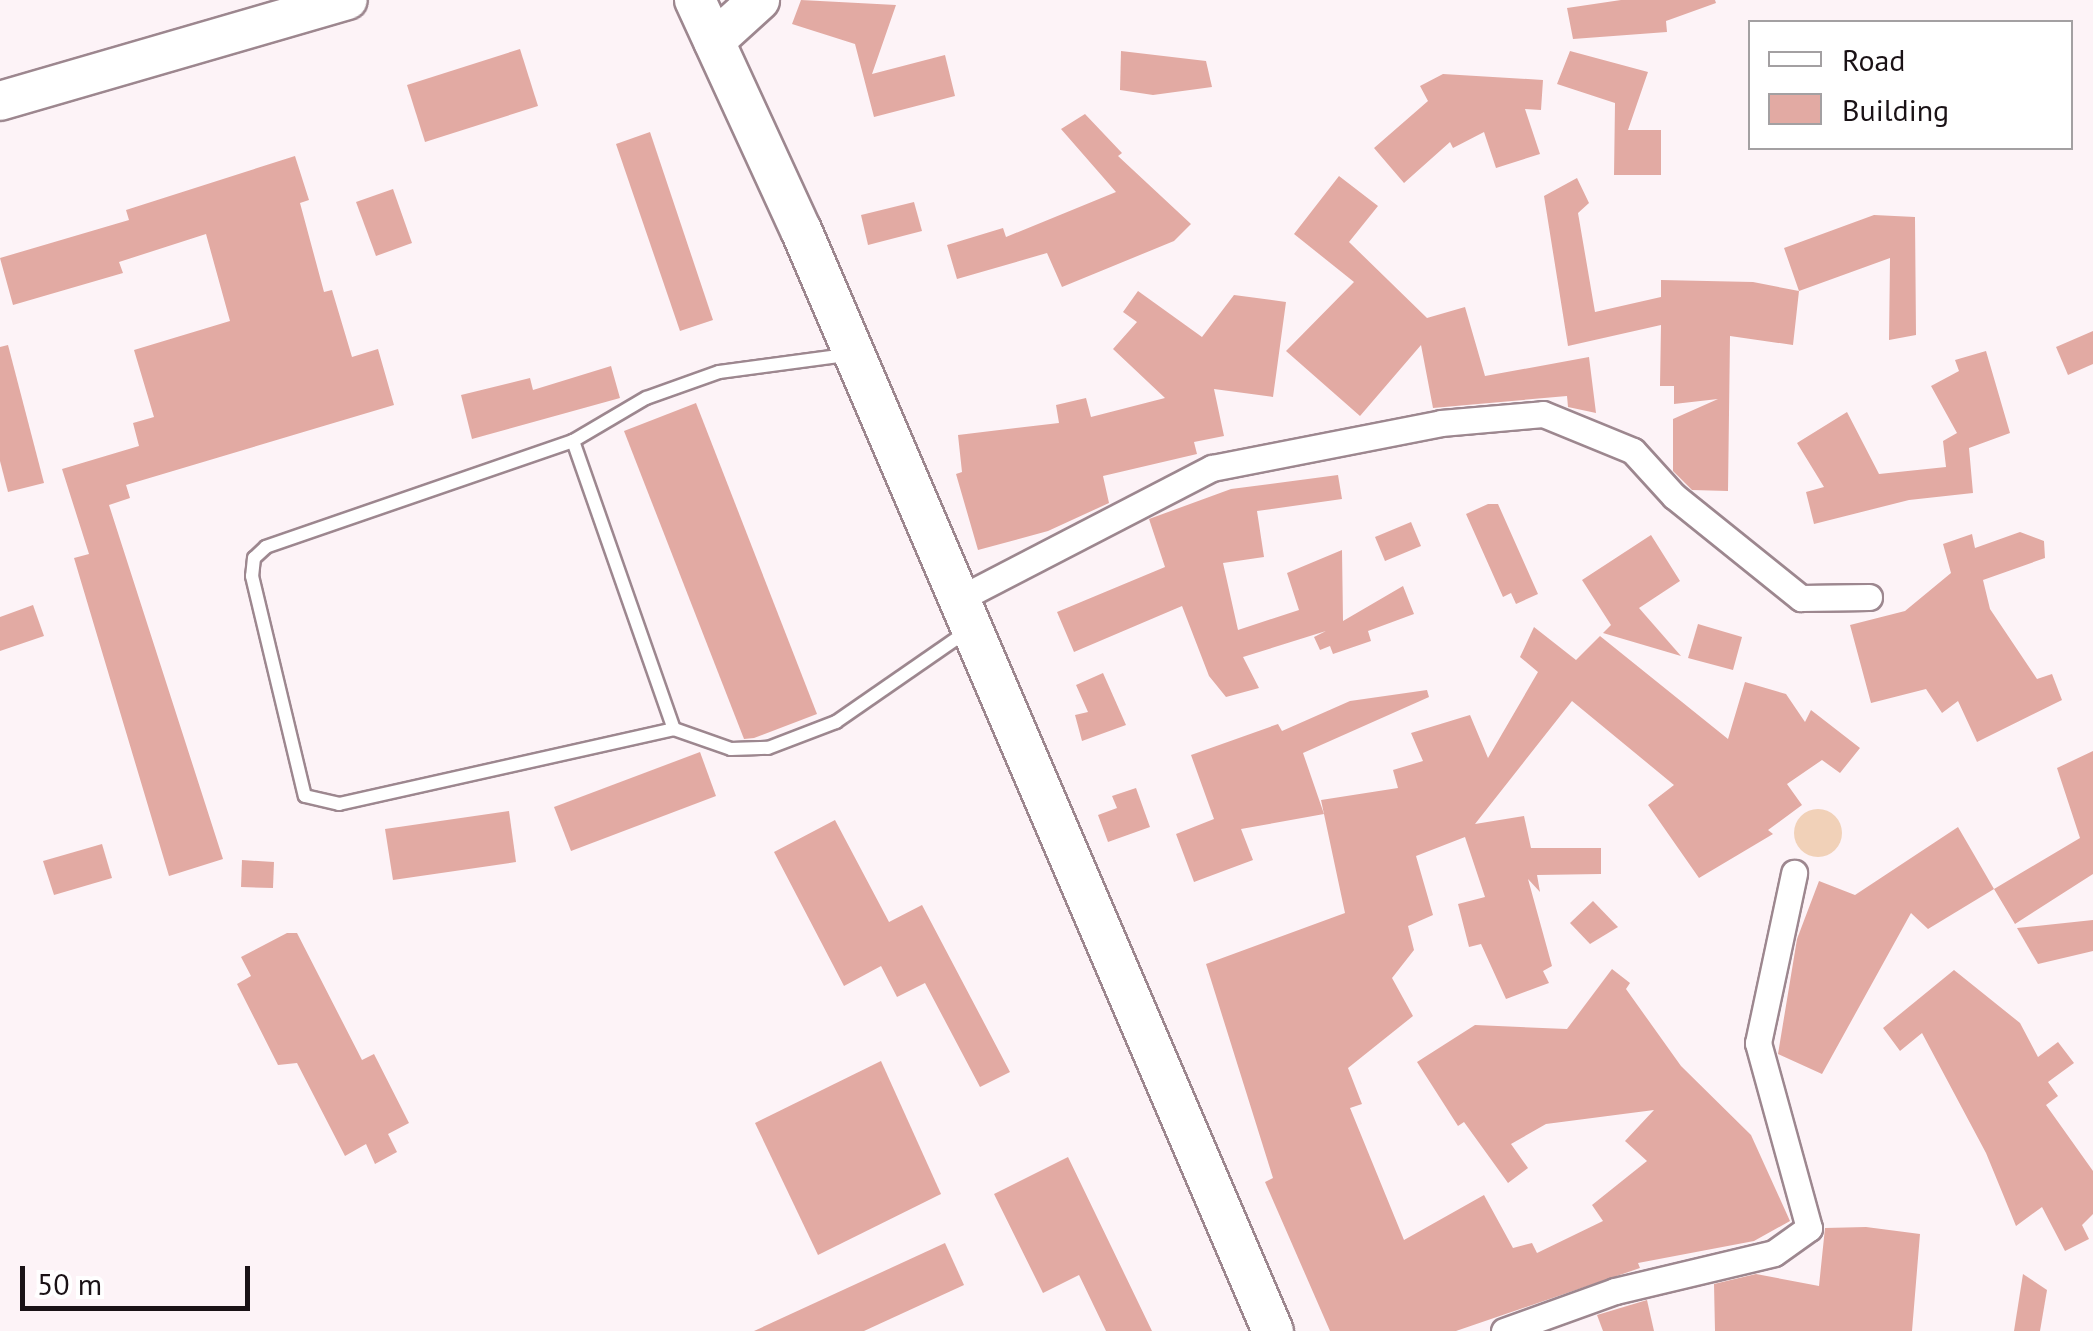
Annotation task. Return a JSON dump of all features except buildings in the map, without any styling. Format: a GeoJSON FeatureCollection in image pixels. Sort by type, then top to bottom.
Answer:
{"type":"FeatureCollection","features":[{"type":"Feature","properties":{"kind":"highway"},"geometry":{"type":"LineString","coordinates":[[695,0],[854,354],[1273,1331]]}},
{"type":"Feature","properties":{"kind":"highway"},"geometry":{"type":"LineString","coordinates":[[714,42],[759,0]]}},
{"type":"Feature","properties":{"kind":"main road"},"geometry":{"type":"LineString","coordinates":[[0,100],[348,0]]}},
{"type":"Feature","properties":{"kind":"street"},"geometry":{"type":"LineString","coordinates":[[965,613],[1212,468],[1441,423],[1543,414],[1624,444],[1674,496],[1800,598],[1869,597]]}},
{"type":"Feature","properties":{"kind":"street"},"geometry":{"type":"LineString","coordinates":[[1504,1331],[1614,1291],[1774,1253],[1809,1228],[1758,1044],[1794,873]]}},
{"type":"Feature","properties":{"kind":"lane"},"geometry":{"type":"LineString","coordinates":[[854,354],[718,372],[646,398],[573,441],[266,547],[254,558],[252,576],[304,796],[339,804],[674,729],[731,749],[768,748],[836,722],[965,613]]}},
{"type":"Feature","properties":{"kind":"lane"},"geometry":{"type":"LineString","coordinates":[[573,441],[674,729]]}},
{"type":"Feature","properties":{"kind":"shaded area"},"geometry":{"type":"Polygon","coordinates":[[[1818,809],[1835,816],[1842,833],[1835,850],[1818,857],[1801,850],[1794,833],[1801,816],[1818,809]]]}}]}
